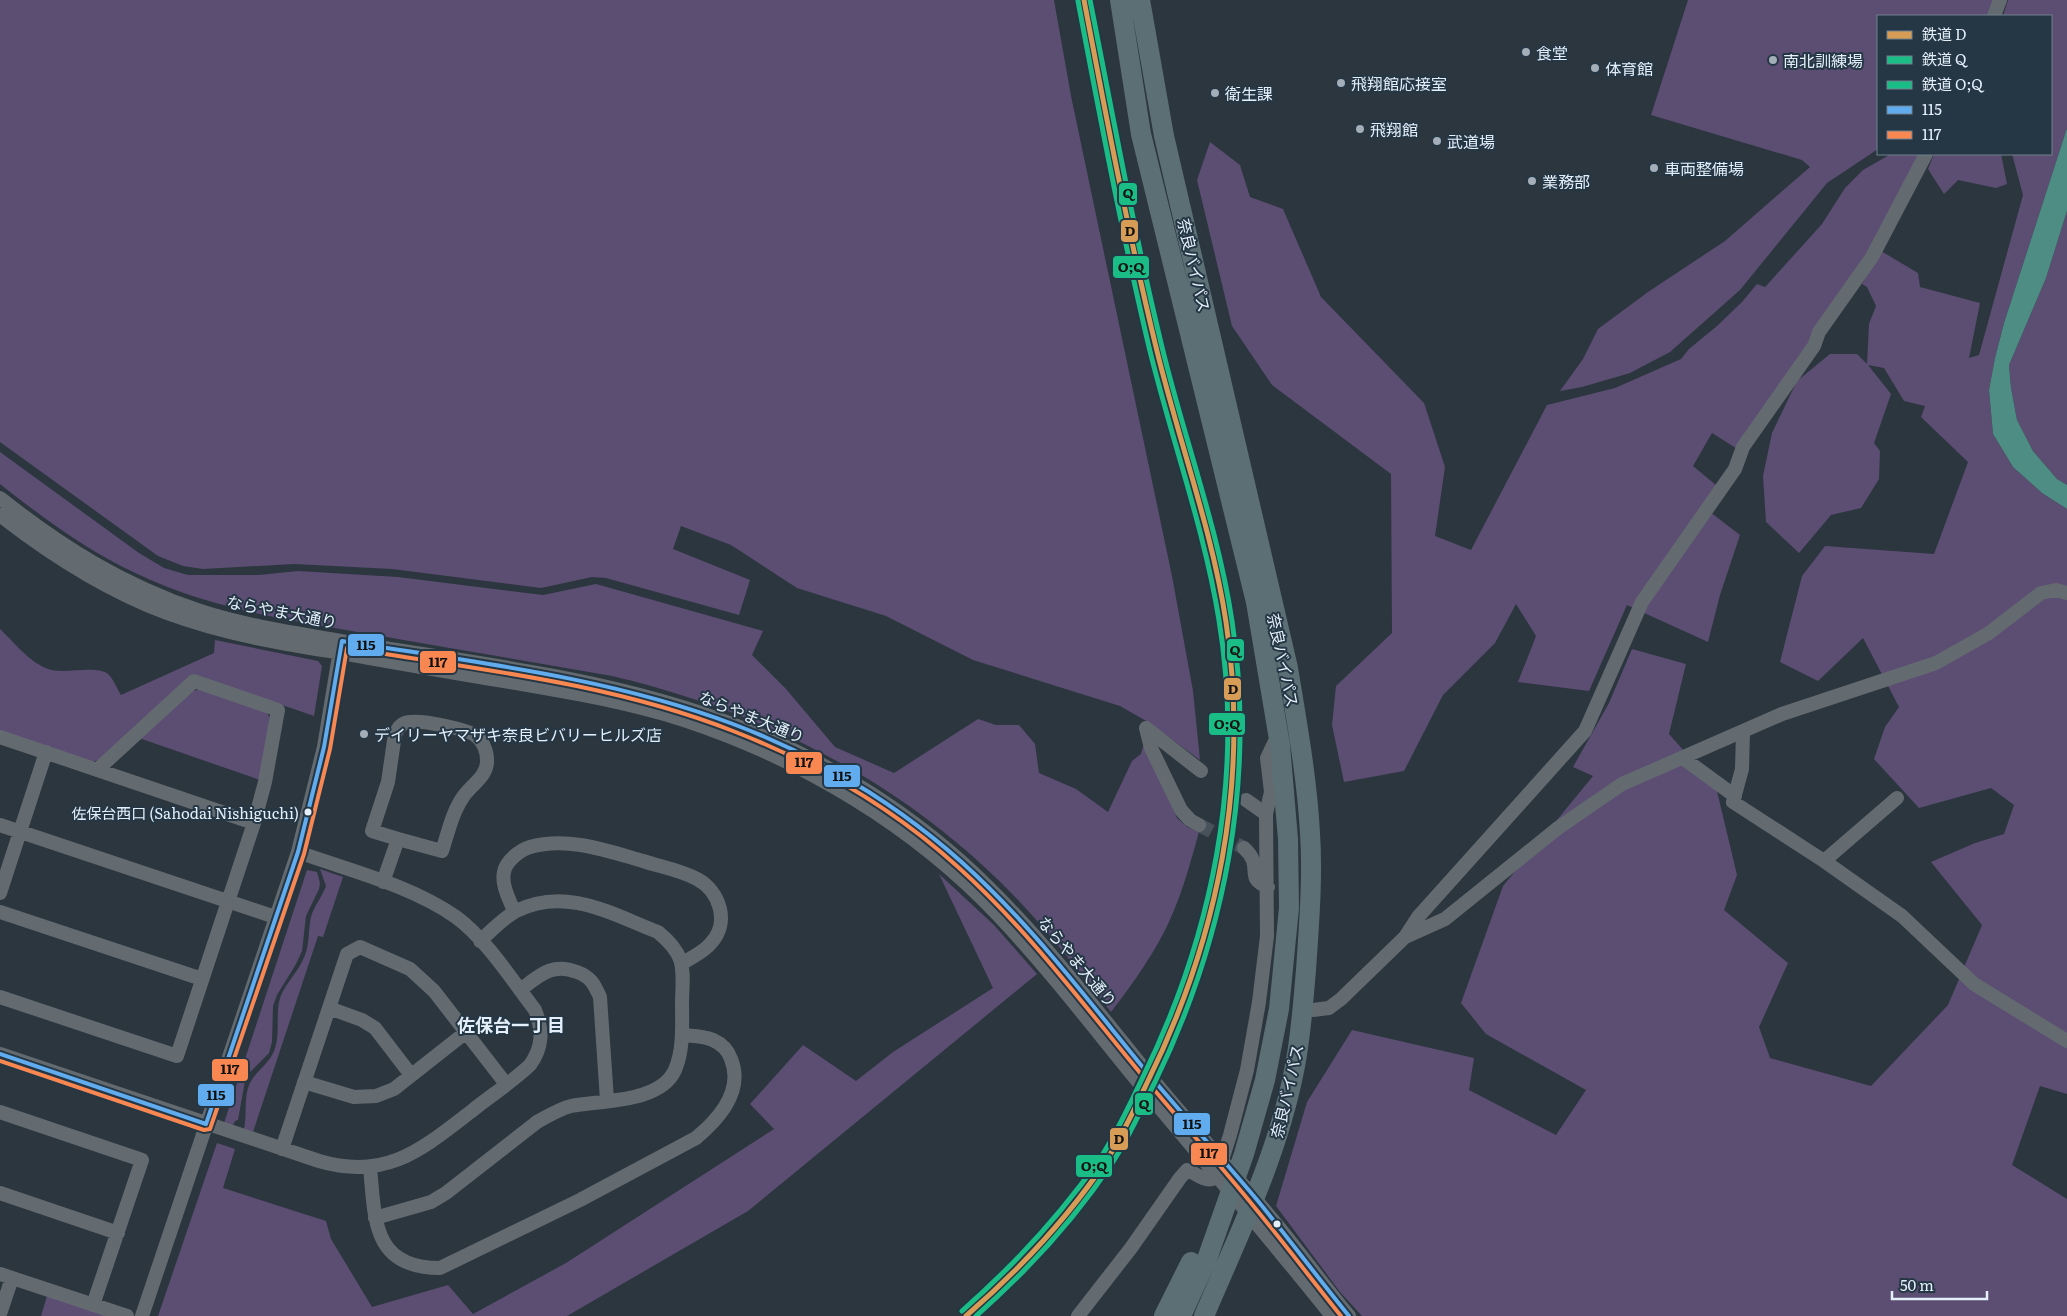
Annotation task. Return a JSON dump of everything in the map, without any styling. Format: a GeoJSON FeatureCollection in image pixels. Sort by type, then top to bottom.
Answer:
{"type":"FeatureCollection","features":[{"type":"Feature","properties":{"kind":"highway","name":"奈良バイパス"},"geometry":{"type":"LineString","coordinates":[[1120,0],[1141,134],[1256,602],[1279,734],[1288,839],[1289,908],[1278,1009],[1265,1080],[1244,1154],[1207,1259],[1181,1316]]}},
{"type":"Feature","properties":{"kind":"highway","name":"奈良バイパス"},"geometry":{"type":"LineString","coordinates":[[1140,0],[1164,136],[1288,668],[1302,752],[1310,834],[1309,926],[1302,1011],[1294,1071],[1261,1183],[1204,1316]]}},
{"type":"Feature","properties":{"kind":"highway"},"geometry":{"type":"LineString","coordinates":[[1164,1316],[1244,1154]]}},
{"type":"Feature","properties":{"kind":"highway"},"geometry":{"type":"LineString","coordinates":[[1216,1316],[1231,1277],[1261,1183]]}},
{"type":"Feature","properties":{"kind":"street"},"geometry":{"type":"LineString","coordinates":[[1994,15],[2000,0]]}},
{"type":"Feature","properties":{"kind":"street"},"geometry":{"type":"LineString","coordinates":[[1313,1010],[1329,1008],[1341,999],[1405,937],[1418,917],[1585,731],[1642,602],[1735,469],[1743,447],[1814,346],[1819,332],[1872,257],[1925,155]]}},
{"type":"Feature","properties":{"kind":"street","name":"ならやま大通り"},"geometry":{"type":"LineString","coordinates":[[0,498],[42,532],[109,573],[153,593],[219,617],[341,647],[640,707],[694,724],[770,754],[849,796],[916,842],[946,866],[999,916],[1090,1013],[1207,1166],[1268,1225],[1350,1316]]}},
{"type":"Feature","properties":{"kind":"street","name":"ならやま大通り"},"geometry":{"type":"LineString","coordinates":[[0,515],[37,544],[82,572],[120,593],[167,613],[229,633],[341,647]]}},
{"type":"Feature","properties":{"kind":"street"},"geometry":{"type":"LineString","coordinates":[[1405,937],[1445,919],[1558,828],[1622,784],[1782,714],[1936,663],[1989,634],[2041,593],[2056,590],[2067,593]]}},
{"type":"Feature","properties":{"kind":"street"},"geometry":{"type":"LineString","coordinates":[[142,1316],[298,852],[324,747],[341,647]]}},
{"type":"Feature","properties":{"kind":"street"},"geometry":{"type":"LineString","coordinates":[[0,997],[177,1056],[254,823],[265,782],[278,710],[194,681],[97,770]]}},
{"type":"Feature","properties":{"kind":"street"},"geometry":{"type":"LineString","coordinates":[[414,721],[470,732],[478,737],[486,749],[488,761],[485,770],[461,800],[442,851],[398,839],[372,831],[388,782],[395,734],[399,726],[406,722],[414,721]]}},
{"type":"Feature","properties":{"kind":"street"},"geometry":{"type":"LineString","coordinates":[[1200,826],[1190,820],[1181,810],[1151,748],[1146,728],[1201,771]]}},
{"type":"Feature","properties":{"kind":"street"},"geometry":{"type":"LineString","coordinates":[[1743,732],[1742,769],[1733,802],[1902,916],[1974,984],[2067,1041]]}},
{"type":"Feature","properties":{"kind":"street"},"geometry":{"type":"LineString","coordinates":[[1078,1316],[1131,1248],[1187,1170],[1196,1173],[1207,1181],[1217,1176],[1247,1070],[1259,1002],[1267,936],[1266,814],[1271,792],[1266,758],[1279,734]]}},
{"type":"Feature","properties":{"kind":"street"},"geometry":{"type":"LineString","coordinates":[[0,737],[254,823]]}},
{"type":"Feature","properties":{"kind":"street"},"geometry":{"type":"LineString","coordinates":[[0,893],[46,752]]}},
{"type":"Feature","properties":{"kind":"street"},"geometry":{"type":"LineString","coordinates":[[1683,758],[1735,796]]}},
{"type":"Feature","properties":{"kind":"street"},"geometry":{"type":"LineString","coordinates":[[1824,862],[1897,798]]}},
{"type":"Feature","properties":{"kind":"street"},"geometry":{"type":"LineString","coordinates":[[1246,800],[1266,814]]}},
{"type":"Feature","properties":{"kind":"street"},"geometry":{"type":"LineString","coordinates":[[0,825],[275,917]]}},
{"type":"Feature","properties":{"kind":"street"},"geometry":{"type":"LineString","coordinates":[[383,882],[398,839]]}},
{"type":"Feature","properties":{"kind":"street"},"geometry":{"type":"LineString","coordinates":[[514,912],[503,881],[504,870],[516,854],[531,847],[555,844],[582,845],[672,870],[698,879],[710,888],[721,911],[718,933],[711,943],[683,963]]}},
{"type":"Feature","properties":{"kind":"street"},"geometry":{"type":"LineString","coordinates":[[1244,848],[1253,856],[1257,883],[1268,887]]}},
{"type":"Feature","properties":{"kind":"street"},"geometry":{"type":"LineString","coordinates":[[0,1054],[335,1166],[370,1166],[397,1162],[419,1150],[530,1065],[536,1057],[541,1041],[539,1022],[535,1010],[480,941],[457,918],[427,900],[383,882],[298,852]]}},
{"type":"Feature","properties":{"kind":"street"},"geometry":{"type":"LineString","coordinates":[[375,1218],[431,1202],[446,1193],[537,1122],[552,1113],[570,1106],[634,1098],[649,1093],[668,1079],[674,1070],[682,1034],[683,963],[668,940],[658,932],[578,902],[564,900],[541,902],[514,912],[480,941]]}},
{"type":"Feature","properties":{"kind":"street"},"geometry":{"type":"LineString","coordinates":[[0,912],[202,980]]}},
{"type":"Feature","properties":{"kind":"street"},"geometry":{"type":"LineString","coordinates":[[282,1149],[347,954],[360,947],[410,969],[434,991],[506,1084]]}},
{"type":"Feature","properties":{"kind":"street"},"geometry":{"type":"LineString","coordinates":[[520,990],[546,972],[557,968],[569,968],[586,975],[594,983],[600,997],[607,1100]]}},
{"type":"Feature","properties":{"kind":"street"},"geometry":{"type":"LineString","coordinates":[[329,1008],[362,1020],[375,1028],[411,1075]]}},
{"type":"Feature","properties":{"kind":"street"},"geometry":{"type":"LineString","coordinates":[[304,1082],[354,1097],[376,1096],[394,1089],[465,1033]]}},
{"type":"Feature","properties":{"kind":"street"},"geometry":{"type":"LineString","coordinates":[[370,1166],[377,1231],[386,1245],[395,1256],[409,1264],[425,1268],[440,1268],[580,1200],[696,1138],[708,1128],[728,1102],[735,1084],[735,1069],[729,1052],[722,1045],[711,1040],[682,1034]]}},
{"type":"Feature","properties":{"kind":"street"},"geometry":{"type":"LineString","coordinates":[[0,1112],[142,1160],[93,1306]]}},
{"type":"Feature","properties":{"kind":"street"},"geometry":{"type":"LineString","coordinates":[[0,1193],[118,1233]]}},
{"type":"Feature","properties":{"kind":"street","name":"ならやま大通り"},"geometry":{"type":"LineString","coordinates":[[1268,1225],[1332,1316]]}},
{"type":"Feature","properties":{"kind":"street"},"geometry":{"type":"LineString","coordinates":[[0,1314],[6,1276],[126,1316]]}},
{"type":"Feature","properties":{"kind":"shaded area"},"geometry":{"type":"Polygon","coordinates":[[[0,0],[1054,0],[1071,96],[1172,576],[1193,691],[1200,760],[1148,722],[1120,706],[973,660],[886,616],[797,588],[731,545],[681,526],[673,549],[750,580],[739,615],[606,578],[592,577],[541,588],[392,569],[295,564],[203,569],[183,566],[158,556],[0,442],[0,0]]]}},
{"type":"Feature","properties":{"kind":"shaded area","name":"南北訓練場"},"geometry":{"type":"Polygon","coordinates":[[[1688,0],[1995,0],[1988,15],[1877,15],[1877,150],[1827,183],[1740,290],[1670,352],[1630,373],[1582,387],[1560,391],[1583,359],[1598,329],[1648,292],[1725,241],[1810,167],[1802,160],[1651,115],[1688,0]]]}},
{"type":"Feature","properties":{"kind":"shaded area"},"geometry":{"type":"Polygon","coordinates":[[[2008,0],[2067,0],[2067,128],[2004,323],[1989,390],[1993,434],[2013,467],[2042,493],[2067,509],[2067,1094],[2040,1086],[2012,1165],[2067,1199],[2067,1316],[1362,1316],[1340,1292],[1276,1206],[1307,1102],[1352,1030],[1474,1058],[1469,1090],[1556,1135],[1586,1090],[1486,1034],[1461,1003],[1503,886],[1593,776],[1573,767],[1609,703],[1632,649],[1686,664],[1669,734],[1716,787],[1737,875],[1724,910],[1788,963],[1759,1027],[1770,1058],[1871,1086],[1948,1005],[1982,925],[1931,862],[1975,843],[2004,834],[2014,805],[1991,788],[1919,808],[1874,759],[1885,727],[1899,707],[1863,638],[1818,681],[1780,662],[1802,576],[1825,546],[1934,554],[1968,462],[1921,417],[1925,406],[1904,401],[1884,368],[1868,365],[1891,394],[1874,443],[1880,451],[1879,479],[1861,508],[1831,515],[1799,553],[1766,522],[1763,476],[1772,433],[1797,381],[1830,354],[1857,354],[1867,364],[1869,324],[1876,306],[1867,287],[1862,284],[1881,251],[1918,273],[1920,287],[1980,303],[1969,358],[1979,355],[2023,195],[2012,155],[2052,155],[2052,15],[2003,15],[2008,0]]]}},
{"type":"Feature","properties":{"kind":"shaded area"},"geometry":{"type":"Polygon","coordinates":[[[2067,128],[2067,211],[2046,278],[2009,365],[2017,420],[2033,451],[2057,479],[2067,485],[2067,509],[2042,493],[2013,467],[1993,434],[1989,390],[2004,323],[2067,128]]]}},
{"type":"Feature","properties":{"kind":"shaded area"},"geometry":{"type":"Polygon","coordinates":[[[1210,142],[1240,165],[1250,197],[1283,209],[1321,297],[1424,403],[1445,467],[1435,536],[1471,550],[1547,405],[1615,388],[1681,359],[1689,349],[1742,302],[1757,284],[1765,287],[1767,285],[1822,224],[1845,188],[1863,170],[1889,155],[1919,156],[1859,269],[1811,334],[1803,359],[1739,450],[1712,433],[1693,466],[1717,486],[1636,609],[1627,605],[1589,691],[1518,682],[1536,636],[1516,604],[1495,643],[1443,695],[1404,771],[1344,782],[1332,725],[1336,686],[1392,633],[1391,474],[1272,385],[1232,326],[1197,180],[1210,142]]]}},
{"type":"Feature","properties":{"kind":"shaded area"},"geometry":{"type":"Polygon","coordinates":[[[1934,155],[2001,155],[2007,184],[1996,188],[1958,180],[1944,194],[1928,169],[1934,155]]]}},
{"type":"Feature","properties":{"kind":"shaded area"},"geometry":{"type":"Polygon","coordinates":[[[2067,211],[2067,485],[2057,479],[2033,451],[2017,420],[2009,365],[2046,278],[2067,211]]]}},
{"type":"Feature","properties":{"kind":"shaded area"},"geometry":{"type":"Polygon","coordinates":[[[0,452],[139,553],[164,568],[188,575],[259,575],[298,571],[398,577],[543,595],[596,584],[763,631],[752,655],[786,689],[835,747],[894,773],[978,719],[996,725],[1019,725],[1035,744],[1039,773],[1076,789],[1108,812],[1132,761],[1141,754],[1144,743],[1177,818],[1187,827],[1199,832],[1176,905],[1153,953],[1111,1012],[1031,914],[976,859],[931,822],[883,788],[832,759],[780,733],[726,710],[670,691],[612,676],[260,614],[232,608],[179,591],[132,572],[92,550],[18,498],[0,484],[0,452]]]}},
{"type":"Feature","properties":{"kind":"shaded area"},"geometry":{"type":"Polygon","coordinates":[[[1710,512],[1740,535],[1720,595],[1708,642],[1642,612],[1710,512]]]}},
{"type":"Feature","properties":{"kind":"shaded area"},"geometry":{"type":"Polygon","coordinates":[[[0,629],[28,657],[41,666],[55,671],[97,670],[104,672],[111,677],[121,695],[214,653],[215,640],[318,661],[322,666],[314,716],[193,674],[99,760],[90,762],[0,732],[0,629]]]}},
{"type":"Feature","properties":{"kind":"shaded area"},"geometry":{"type":"Polygon","coordinates":[[[201,689],[266,711],[271,720],[260,780],[139,738],[192,691],[201,689]]]}},
{"type":"Feature","properties":{"kind":"shaded area"},"geometry":{"type":"Polygon","coordinates":[[[320,869],[343,877],[323,937],[318,936],[253,1132],[244,1129],[248,1088],[250,1082],[274,1051],[277,1038],[280,998],[305,955],[311,917],[326,886],[320,869]]]}},
{"type":"Feature","properties":{"kind":"shaded area"},"geometry":{"type":"Polygon","coordinates":[[[307,870],[317,872],[320,883],[319,889],[306,916],[302,951],[277,995],[273,1006],[272,1042],[269,1053],[250,1072],[245,1081],[238,1120],[233,1125],[224,1123],[307,870]]]}},
{"type":"Feature","properties":{"kind":"shaded area"},"geometry":{"type":"Polygon","coordinates":[[[939,874],[994,925],[1037,974],[748,1211],[567,1316],[158,1316],[217,1143],[235,1149],[223,1188],[326,1221],[331,1239],[372,1307],[448,1285],[473,1314],[566,1263],[774,1129],[750,1104],[803,1045],[856,1081],[893,1052],[993,988],[939,874]]]}},
{"type":"Feature","properties":{"kind":"shaded area"},"geometry":{"type":"Polygon","coordinates":[[[47,1296],[107,1316],[41,1316],[47,1296]]]}},
{"type":"Feature","properties":{"kind":"tunnel"},"geometry":{"type":"LineString","coordinates":[[1199,825],[1244,848]]}},
{"type":"Feature","properties":{"kind":"rail line","name":"D"},"geometry":{"type":"LineString","coordinates":[[966,1316],[1005,1280],[1060,1222],[1093,1180],[1129,1121],[1172,1028],[1193,973],[1210,916],[1222,859],[1230,800],[1234,741],[1232,682],[1226,622],[1220,587],[1204,518],[1165,381],[1136,261],[1084,0]]}},
{"type":"Feature","properties":{"kind":"rail line","name":"Q"},"geometry":{"type":"LineString","coordinates":[[976,1316],[1031,1263],[1066,1225],[1112,1163],[1135,1123],[1179,1027],[1200,972],[1216,915],[1229,857],[1237,799],[1240,740],[1238,681],[1232,621],[1226,586],[1210,517],[1162,347],[1142,261],[1090,0]]}},
{"type":"Feature","properties":{"kind":"rail line","name":"O;Q"},"geometry":{"type":"LineString","coordinates":[[962,1311],[1052,1221],[1099,1160],[1122,1120],[1166,1025],[1187,970],[1204,913],[1216,856],[1225,797],[1228,738],[1226,679],[1213,585],[1139,304],[1078,1]]}},
{"type":"Feature","properties":{"kind":"transit line","name":"115"},"geometry":{"type":"LineString","coordinates":[[0,1054],[206,1124],[298,852],[324,747],[342,641],[540,673],[638,694],[686,708],[768,738],[870,792],[932,837],[989,888],[1050,954],[1146,1071],[1258,1201],[1349,1316]]}},
{"type":"Feature","properties":{"kind":"transit line","name":"117"},"geometry":{"type":"LineString","coordinates":[[0,1061],[204,1130],[210,1129],[304,854],[330,749],[347,648],[543,679],[639,701],[733,731],[794,757],[852,789],[907,825],[958,867],[1031,941],[1155,1091],[1241,1191],[1341,1316]]}},
{"type":"Feature","properties":{"kind":"place","name":"食堂"},"geometry":{"type":"Point","coordinates":[1526,52]}},
{"type":"Feature","properties":{"kind":"place","name":"南北訓練場"},"geometry":{"type":"Point","coordinates":[1773,60]}},
{"type":"Feature","properties":{"kind":"place","name":"体育館"},"geometry":{"type":"Point","coordinates":[1595,68]}},
{"type":"Feature","properties":{"kind":"place","name":"飛翔館応接室"},"geometry":{"type":"Point","coordinates":[1341,83]}},
{"type":"Feature","properties":{"kind":"place","name":"衛生課"},"geometry":{"type":"Point","coordinates":[1215,93]}},
{"type":"Feature","properties":{"kind":"place","name":"飛翔館"},"geometry":{"type":"Point","coordinates":[1360,129]}},
{"type":"Feature","properties":{"kind":"place","name":"武道場"},"geometry":{"type":"Point","coordinates":[1437,141]}},
{"type":"Feature","properties":{"kind":"place","name":"車両整備場"},"geometry":{"type":"Point","coordinates":[1654,168]}},
{"type":"Feature","properties":{"kind":"place","name":"業務部"},"geometry":{"type":"Point","coordinates":[1532,181]}},
{"type":"Feature","properties":{"kind":"place","name":"デイリーヤマザキ奈良ビバリーヒルズ店"},"geometry":{"type":"Point","coordinates":[364,734]}},
{"type":"Feature","properties":{"kind":"place","name":"佐保台西口 (Sahodai Nishiguchi)"},"geometry":{"type":"Point","coordinates":[308,812]}},
{"type":"Feature","properties":{"kind":"district","name":"佐保台一丁目"},"geometry":{"type":"Point","coordinates":[511,1024]}}]}
